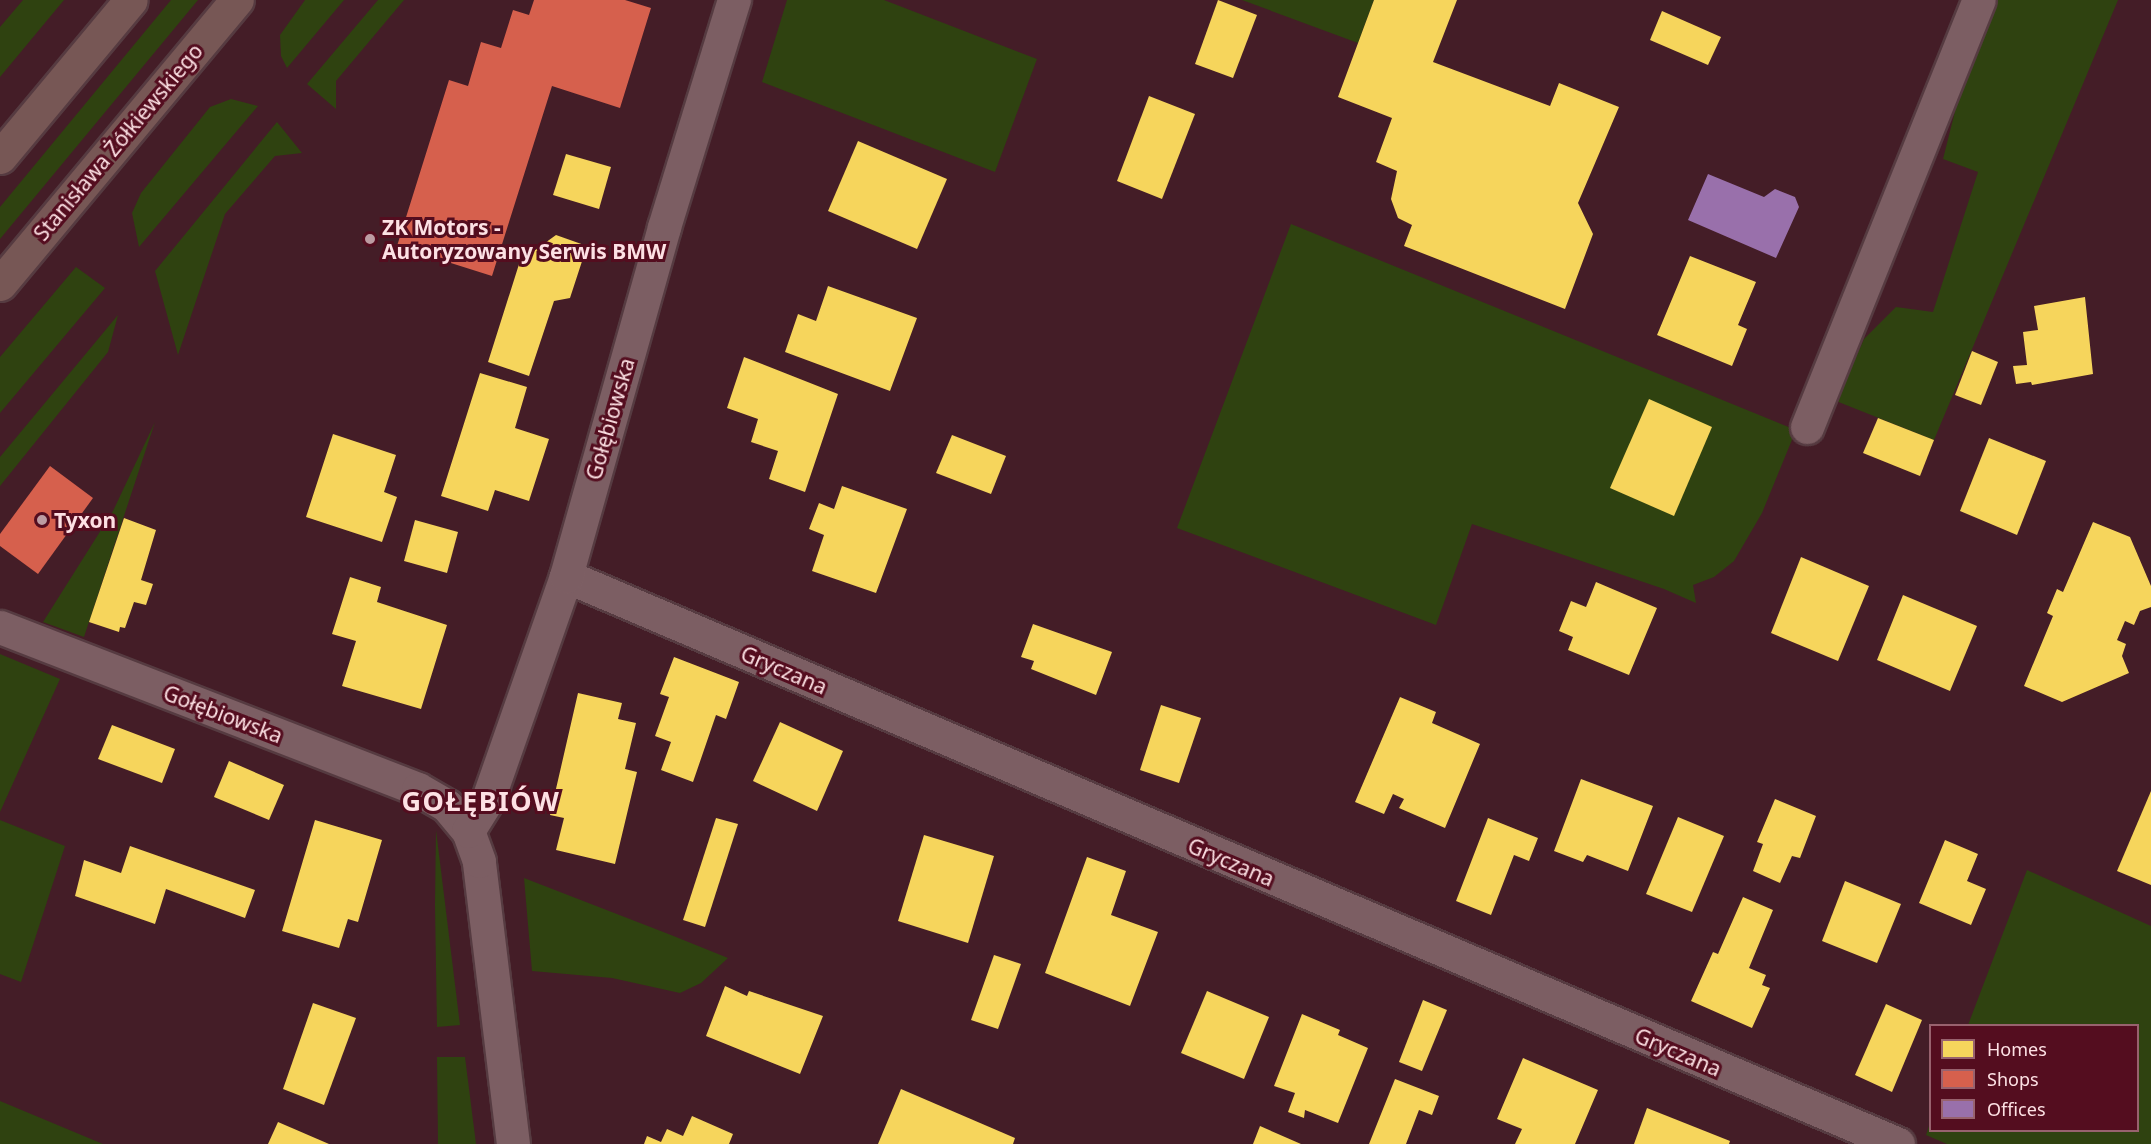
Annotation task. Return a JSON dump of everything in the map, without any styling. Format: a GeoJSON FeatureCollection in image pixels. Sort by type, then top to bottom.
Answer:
{"type":"FeatureCollection","features":[{"type":"Feature","properties":{"kind":"main road"},"geometry":{"type":"LineString","coordinates":[[0,157],[131,0]]}},
{"type":"Feature","properties":{"kind":"main road","name":"Stanisława Żółkiewskiego"},"geometry":{"type":"LineString","coordinates":[[0,285],[237,0]]}},
{"type":"Feature","properties":{"kind":"street","name":"Gołębiowska"},"geometry":{"type":"LineString","coordinates":[[468,831],[488,799],[566,576],[660,238],[734,0]]}},
{"type":"Feature","properties":{"kind":"street"},"geometry":{"type":"LineString","coordinates":[[1806,427],[1979,0]]}},
{"type":"Feature","properties":{"kind":"street","name":"Gryczana"},"geometry":{"type":"LineString","coordinates":[[566,576],[1898,1144]]}},
{"type":"Feature","properties":{"kind":"street","name":"Gołębiowska"},"geometry":{"type":"LineString","coordinates":[[0,627],[418,789],[447,806],[468,831],[479,861],[513,1144]]}},
{"type":"Feature","properties":{"kind":"green space"},"geometry":{"type":"Polygon","coordinates":[[[23,0],[64,0],[0,77],[0,27],[23,0]]]}},
{"type":"Feature","properties":{"kind":"green space"},"geometry":{"type":"Polygon","coordinates":[[[171,0],[198,0],[0,239],[0,207],[171,0]]]}},
{"type":"Feature","properties":{"kind":"green space"},"geometry":{"type":"Polygon","coordinates":[[[305,0],[344,0],[287,68],[281,56],[280,35],[305,0]]]}},
{"type":"Feature","properties":{"kind":"green space"},"geometry":{"type":"Polygon","coordinates":[[[378,0],[404,0],[336,81],[336,109],[307,84],[378,0]]]}},
{"type":"Feature","properties":{"kind":"green space"},"geometry":{"type":"Polygon","coordinates":[[[787,0],[884,0],[1037,59],[995,172],[762,82],[787,0]]]}},
{"type":"Feature","properties":{"kind":"green space"},"geometry":{"type":"Polygon","coordinates":[[[1242,0],[1374,0],[1358,43],[1242,0]]]}},
{"type":"Feature","properties":{"kind":"green space"},"geometry":{"type":"Polygon","coordinates":[[[1993,0],[2118,0],[1934,440],[1836,401],[1864,339],[1896,307],[1933,312],[1978,172],[1943,159],[1967,64],[1993,0]]]}},
{"type":"Feature","properties":{"kind":"green space"},"geometry":{"type":"Polygon","coordinates":[[[231,99],[258,106],[139,247],[132,213],[141,193],[210,107],[231,99]]]}},
{"type":"Feature","properties":{"kind":"green space"},"geometry":{"type":"Polygon","coordinates":[[[277,122],[302,153],[275,156],[225,214],[178,355],[155,271],[277,122]]]}},
{"type":"Feature","properties":{"kind":"green space"},"geometry":{"type":"Polygon","coordinates":[[[1291,224],[1796,430],[1762,513],[1734,561],[1714,577],[1693,585],[1696,603],[1664,589],[1472,524],[1436,625],[1177,528],[1291,224]]]}},
{"type":"Feature","properties":{"kind":"green space"},"geometry":{"type":"Polygon","coordinates":[[[76,267],[105,288],[0,413],[0,357],[76,267]]]}},
{"type":"Feature","properties":{"kind":"green space"},"geometry":{"type":"Polygon","coordinates":[[[118,315],[108,352],[0,486],[0,457],[118,315]]]}},
{"type":"Feature","properties":{"kind":"green space"},"geometry":{"type":"Polygon","coordinates":[[[155,422],[84,637],[43,622],[113,511],[155,422]]]}},
{"type":"Feature","properties":{"kind":"green space"},"geometry":{"type":"Polygon","coordinates":[[[0,654],[60,679],[0,812],[0,654]]]}},
{"type":"Feature","properties":{"kind":"green space"},"geometry":{"type":"Polygon","coordinates":[[[0,820],[65,846],[21,982],[0,974],[0,820]]]}},
{"type":"Feature","properties":{"kind":"green space"},"geometry":{"type":"Polygon","coordinates":[[[436,830],[460,1025],[437,1027],[435,905],[436,830]]]}},
{"type":"Feature","properties":{"kind":"green space"},"geometry":{"type":"Polygon","coordinates":[[[2027,870],[2151,926],[2151,1144],[1947,1144],[1926,1135],[1929,1126],[1929,1132],[2139,1132],[2139,1024],[1968,1024],[2027,870]]]}},
{"type":"Feature","properties":{"kind":"green space"},"geometry":{"type":"Polygon","coordinates":[[[524,878],[728,958],[701,983],[680,993],[612,978],[532,971],[524,878]]]}},
{"type":"Feature","properties":{"kind":"green space"},"geometry":{"type":"Polygon","coordinates":[[[437,1057],[465,1057],[476,1144],[438,1144],[437,1057]]]}},
{"type":"Feature","properties":{"kind":"green space"},"geometry":{"type":"Polygon","coordinates":[[[0,1101],[103,1144],[0,1144],[0,1101]]]}},
{"type":"Feature","properties":{"kind":"building: Homes"},"geometry":{"type":"Polygon","coordinates":[[[1218,0],[1257,15],[1233,78],[1195,64],[1218,0]]]}},
{"type":"Feature","properties":{"kind":"building: Homes"},"geometry":{"type":"Polygon","coordinates":[[[1374,0],[1457,0],[1433,62],[1550,106],[1559,83],[1619,107],[1578,203],[1593,234],[1565,309],[1404,246],[1412,225],[1398,218],[1391,199],[1397,171],[1376,162],[1392,118],[1338,97],[1374,0]]]}},
{"type":"Feature","properties":{"kind":"building: Homes"},"geometry":{"type":"Polygon","coordinates":[[[1662,11],[1721,37],[1708,65],[1650,40],[1662,11]]]}},
{"type":"Feature","properties":{"kind":"building: Homes"},"geometry":{"type":"Polygon","coordinates":[[[1149,96],[1195,114],[1162,199],[1117,181],[1149,96]]]}},
{"type":"Feature","properties":{"kind":"building: Homes"},"geometry":{"type":"Polygon","coordinates":[[[858,141],[947,179],[917,249],[828,211],[858,141]]]}},
{"type":"Feature","properties":{"kind":"building: Homes"},"geometry":{"type":"Polygon","coordinates":[[[566,154],[611,167],[599,209],[553,195],[566,154]]]}},
{"type":"Feature","properties":{"kind":"building: Homes"},"geometry":{"type":"Polygon","coordinates":[[[556,235],[587,246],[570,298],[554,301],[529,376],[488,362],[520,261],[556,235]]]}},
{"type":"Feature","properties":{"kind":"building: Homes"},"geometry":{"type":"Polygon","coordinates":[[[1690,256],[1756,282],[1738,325],[1747,329],[1732,366],[1657,335],[1690,256]]]}},
{"type":"Feature","properties":{"kind":"building: Homes"},"geometry":{"type":"Polygon","coordinates":[[[828,286],[917,318],[890,391],[785,352],[798,314],[816,321],[828,286]]]}},
{"type":"Feature","properties":{"kind":"building: Homes"},"geometry":{"type":"Polygon","coordinates":[[[2085,297],[2093,374],[2032,385],[2031,382],[2016,384],[2013,366],[2027,365],[2023,332],[2038,330],[2034,306],[2085,297]]]}},
{"type":"Feature","properties":{"kind":"building: Homes"},"geometry":{"type":"Polygon","coordinates":[[[1972,351],[1998,362],[1981,405],[1955,395],[1972,351]]]}},
{"type":"Feature","properties":{"kind":"building: Homes"},"geometry":{"type":"Polygon","coordinates":[[[744,357],[838,394],[805,492],[769,479],[778,451],[751,442],[758,419],[727,408],[744,357]]]}},
{"type":"Feature","properties":{"kind":"building: Homes"},"geometry":{"type":"Polygon","coordinates":[[[480,373],[527,387],[515,428],[549,439],[529,501],[495,490],[488,511],[441,496],[480,373]]]}},
{"type":"Feature","properties":{"kind":"building: Homes"},"geometry":{"type":"Polygon","coordinates":[[[1649,399],[1712,427],[1674,516],[1610,488],[1649,399]]]}},
{"type":"Feature","properties":{"kind":"building: Homes"},"geometry":{"type":"Polygon","coordinates":[[[1878,418],[1934,440],[1920,476],[1863,453],[1878,418]]]}},
{"type":"Feature","properties":{"kind":"building: Homes"},"geometry":{"type":"Polygon","coordinates":[[[333,434],[396,455],[384,492],[397,497],[382,542],[306,517],[333,434]]]}},
{"type":"Feature","properties":{"kind":"building: Homes"},"geometry":{"type":"Polygon","coordinates":[[[952,435],[1006,456],[991,494],[936,473],[952,435]]]}},
{"type":"Feature","properties":{"kind":"building: Homes"},"geometry":{"type":"Polygon","coordinates":[[[1989,438],[2046,461],[2017,535],[1960,511],[1989,438]]]}},
{"type":"Feature","properties":{"kind":"building: Homes"},"geometry":{"type":"Polygon","coordinates":[[[842,486],[907,509],[876,593],[812,571],[824,535],[809,529],[819,503],[834,509],[842,486]]]}},
{"type":"Feature","properties":{"kind":"building: Homes"},"geometry":{"type":"Polygon","coordinates":[[[124,518],[156,530],[141,580],[153,584],[146,605],[134,602],[125,628],[120,627],[119,632],[89,622],[124,518]]]}},
{"type":"Feature","properties":{"kind":"building: Homes"},"geometry":{"type":"Polygon","coordinates":[[[415,520],[458,532],[447,573],[404,561],[415,520]]]}},
{"type":"Feature","properties":{"kind":"building: Homes"},"geometry":{"type":"Polygon","coordinates":[[[2093,522],[2130,537],[2151,586],[2151,607],[2140,611],[2134,625],[2125,621],[2117,640],[2126,644],[2122,656],[2129,673],[2062,702],[2024,686],[2053,616],[2047,613],[2057,589],[2063,592],[2093,522]]]}},
{"type":"Feature","properties":{"kind":"building: Homes"},"geometry":{"type":"Polygon","coordinates":[[[1801,557],[1869,586],[1838,661],[1771,633],[1801,557]]]}},
{"type":"Feature","properties":{"kind":"building: Homes"},"geometry":{"type":"Polygon","coordinates":[[[350,577],[381,587],[377,602],[447,625],[421,709],[342,686],[356,641],[332,634],[350,577]]]}},
{"type":"Feature","properties":{"kind":"building: Homes"},"geometry":{"type":"Polygon","coordinates":[[[1596,582],[1657,608],[1629,675],[1568,650],[1573,637],[1559,631],[1571,601],[1586,607],[1596,582]]]}},
{"type":"Feature","properties":{"kind":"building: Homes"},"geometry":{"type":"Polygon","coordinates":[[[1903,595],[1977,626],[1950,691],[1877,660],[1903,595]]]}},
{"type":"Feature","properties":{"kind":"building: Homes"},"geometry":{"type":"Polygon","coordinates":[[[1033,624],[1112,652],[1096,695],[1031,669],[1034,661],[1021,657],[1033,624]]]}},
{"type":"Feature","properties":{"kind":"building: Homes"},"geometry":{"type":"Polygon","coordinates":[[[674,657],[739,682],[726,719],[716,715],[693,782],[661,770],[671,742],[655,736],[669,697],[660,694],[674,657]]]}},
{"type":"Feature","properties":{"kind":"building: Homes"},"geometry":{"type":"Polygon","coordinates":[[[578,693],[622,703],[618,719],[636,723],[625,769],[637,772],[615,864],[556,850],[564,818],[550,815],[578,693]]]}},
{"type":"Feature","properties":{"kind":"building: Homes"},"geometry":{"type":"Polygon","coordinates":[[[1400,697],[1436,712],[1432,723],[1480,744],[1445,828],[1399,808],[1404,799],[1393,794],[1384,814],[1355,802],[1400,697]]]}},
{"type":"Feature","properties":{"kind":"building: Homes"},"geometry":{"type":"Polygon","coordinates":[[[1161,705],[1201,718],[1179,783],[1140,770],[1161,705]]]}},
{"type":"Feature","properties":{"kind":"building: Homes"},"geometry":{"type":"Polygon","coordinates":[[[780,722],[843,751],[817,811],[753,781],[780,722]]]}},
{"type":"Feature","properties":{"kind":"building: Homes"},"geometry":{"type":"Polygon","coordinates":[[[112,725],[175,749],[162,783],[98,759],[112,725]]]}},
{"type":"Feature","properties":{"kind":"building: Homes"},"geometry":{"type":"Polygon","coordinates":[[[229,761],[284,785],[269,820],[214,797],[229,761]]]}},
{"type":"Feature","properties":{"kind":"building: Homes"},"geometry":{"type":"Polygon","coordinates":[[[1581,779],[1653,806],[1628,871],[1587,855],[1583,862],[1554,851],[1581,779]]]}},
{"type":"Feature","properties":{"kind":"building: Homes"},"geometry":{"type":"Polygon","coordinates":[[[2151,791],[2151,885],[2117,871],[2151,791]]]}},
{"type":"Feature","properties":{"kind":"building: Homes"},"geometry":{"type":"Polygon","coordinates":[[[1775,799],[1816,816],[1800,858],[1792,856],[1780,883],[1753,871],[1763,844],[1757,842],[1775,799]]]}},
{"type":"Feature","properties":{"kind":"building: Homes"},"geometry":{"type":"Polygon","coordinates":[[[1678,817],[1724,836],[1692,912],[1646,894],[1678,817]]]}},
{"type":"Feature","properties":{"kind":"building: Homes"},"geometry":{"type":"Polygon","coordinates":[[[716,818],[738,824],[705,927],[683,920],[716,818]]]}},
{"type":"Feature","properties":{"kind":"building: Homes"},"geometry":{"type":"Polygon","coordinates":[[[1488,818],[1538,838],[1529,861],[1514,855],[1491,915],[1456,901],[1488,818]]]}},
{"type":"Feature","properties":{"kind":"building: Homes"},"geometry":{"type":"Polygon","coordinates":[[[315,820],[382,840],[358,922],[348,919],[339,948],[282,931],[315,820]]]}},
{"type":"Feature","properties":{"kind":"building: Homes"},"geometry":{"type":"Polygon","coordinates":[[[924,835],[994,856],[968,943],[898,921],[924,835]]]}},
{"type":"Feature","properties":{"kind":"building: Homes"},"geometry":{"type":"Polygon","coordinates":[[[1945,840],[1978,854],[1967,881],[1986,889],[1971,925],[1919,903],[1945,840]]]}},
{"type":"Feature","properties":{"kind":"building: Homes"},"geometry":{"type":"Polygon","coordinates":[[[130,846],[255,890],[245,918],[166,889],[155,924],[75,896],[84,860],[121,873],[130,846]]]}},
{"type":"Feature","properties":{"kind":"building: Homes"},"geometry":{"type":"Polygon","coordinates":[[[1087,857],[1126,871],[1111,915],[1158,932],[1130,1006],[1045,973],[1087,857]]]}},
{"type":"Feature","properties":{"kind":"building: Homes"},"geometry":{"type":"Polygon","coordinates":[[[1845,881],[1901,904],[1877,963],[1822,941],[1845,881]]]}},
{"type":"Feature","properties":{"kind":"building: Homes"},"geometry":{"type":"Polygon","coordinates":[[[1743,897],[1773,910],[1749,968],[1766,975],[1762,985],[1770,988],[1752,1028],[1691,1001],[1713,952],[1718,954],[1743,897]]]}},
{"type":"Feature","properties":{"kind":"building: Homes"},"geometry":{"type":"Polygon","coordinates":[[[994,955],[1021,964],[998,1029],[971,1020],[994,955]]]}},
{"type":"Feature","properties":{"kind":"building: Homes"},"geometry":{"type":"Polygon","coordinates":[[[725,986],[747,996],[749,991],[823,1016],[800,1074],[706,1036],[725,986]]]}},
{"type":"Feature","properties":{"kind":"building: Homes"},"geometry":{"type":"Polygon","coordinates":[[[1207,991],[1269,1017],[1244,1079],[1181,1053],[1207,991]]]}},
{"type":"Feature","properties":{"kind":"building: Homes"},"geometry":{"type":"Polygon","coordinates":[[[1423,1000],[1447,1010],[1422,1071],[1399,1062],[1423,1000]]]}},
{"type":"Feature","properties":{"kind":"building: Homes"},"geometry":{"type":"Polygon","coordinates":[[[313,1003],[356,1018],[324,1105],[283,1089],[313,1003]]]}},
{"type":"Feature","properties":{"kind":"building: Homes"},"geometry":{"type":"Polygon","coordinates":[[[1886,1004],[1922,1020],[1892,1092],[1855,1075],[1886,1004]]]}},
{"type":"Feature","properties":{"kind":"building: Homes"},"geometry":{"type":"Polygon","coordinates":[[[1302,1014],[1340,1030],[1338,1035],[1368,1048],[1338,1123],[1305,1110],[1304,1118],[1288,1112],[1295,1093],[1274,1086],[1302,1014]]]}},
{"type":"Feature","properties":{"kind":"building: Homes"},"geometry":{"type":"Polygon","coordinates":[[[1523,1058],[1598,1090],[1575,1144],[1515,1144],[1522,1129],[1497,1119],[1523,1058]]]}},
{"type":"Feature","properties":{"kind":"building: Homes"},"geometry":{"type":"Polygon","coordinates":[[[1395,1079],[1439,1096],[1432,1115],[1419,1110],[1406,1144],[1369,1144],[1395,1079]]]}},
{"type":"Feature","properties":{"kind":"building: Homes"},"geometry":{"type":"Polygon","coordinates":[[[901,1089],[1015,1138],[1013,1144],[878,1144],[901,1089]]]}},
{"type":"Feature","properties":{"kind":"building: Homes"},"geometry":{"type":"Polygon","coordinates":[[[1647,1108],[1730,1141],[1729,1144],[1634,1144],[1647,1108]]]}},
{"type":"Feature","properties":{"kind":"building: Homes"},"geometry":{"type":"Polygon","coordinates":[[[692,1116],[733,1134],[729,1144],[644,1144],[647,1136],[661,1142],[667,1129],[683,1136],[692,1116]]]}},
{"type":"Feature","properties":{"kind":"building: Homes"},"geometry":{"type":"Polygon","coordinates":[[[278,1122],[329,1144],[268,1144],[278,1122]]]}},
{"type":"Feature","properties":{"kind":"building: Homes"},"geometry":{"type":"Polygon","coordinates":[[[1260,1126],[1301,1144],[1253,1144],[1260,1126]]]}},
{"type":"Feature","properties":{"kind":"building: Shops"},"geometry":{"type":"Polygon","coordinates":[[[534,0],[625,0],[651,8],[620,108],[552,86],[492,276],[397,246],[449,80],[468,86],[481,42],[501,48],[513,10],[529,15],[534,0]]]}},
{"type":"Feature","properties":{"kind":"building: Shops"},"geometry":{"type":"Polygon","coordinates":[[[50,466],[93,498],[38,574],[0,546],[0,534],[50,466]]]}},
{"type":"Feature","properties":{"kind":"building: Offices"},"geometry":{"type":"Polygon","coordinates":[[[1708,174],[1764,197],[1775,189],[1795,197],[1799,207],[1776,258],[1688,220],[1708,174]]]}},
{"type":"Feature","properties":{"kind":"place","name":"ZK Motors - Autoryzowany Serwis BMW"},"geometry":{"type":"Point","coordinates":[370,239]}},
{"type":"Feature","properties":{"kind":"place","name":"Tyxon"},"geometry":{"type":"Point","coordinates":[42,520]}},
{"type":"Feature","properties":{"kind":"district","name":"GOŁĘBIÓW"},"geometry":{"type":"Point","coordinates":[481,801]}}]}
